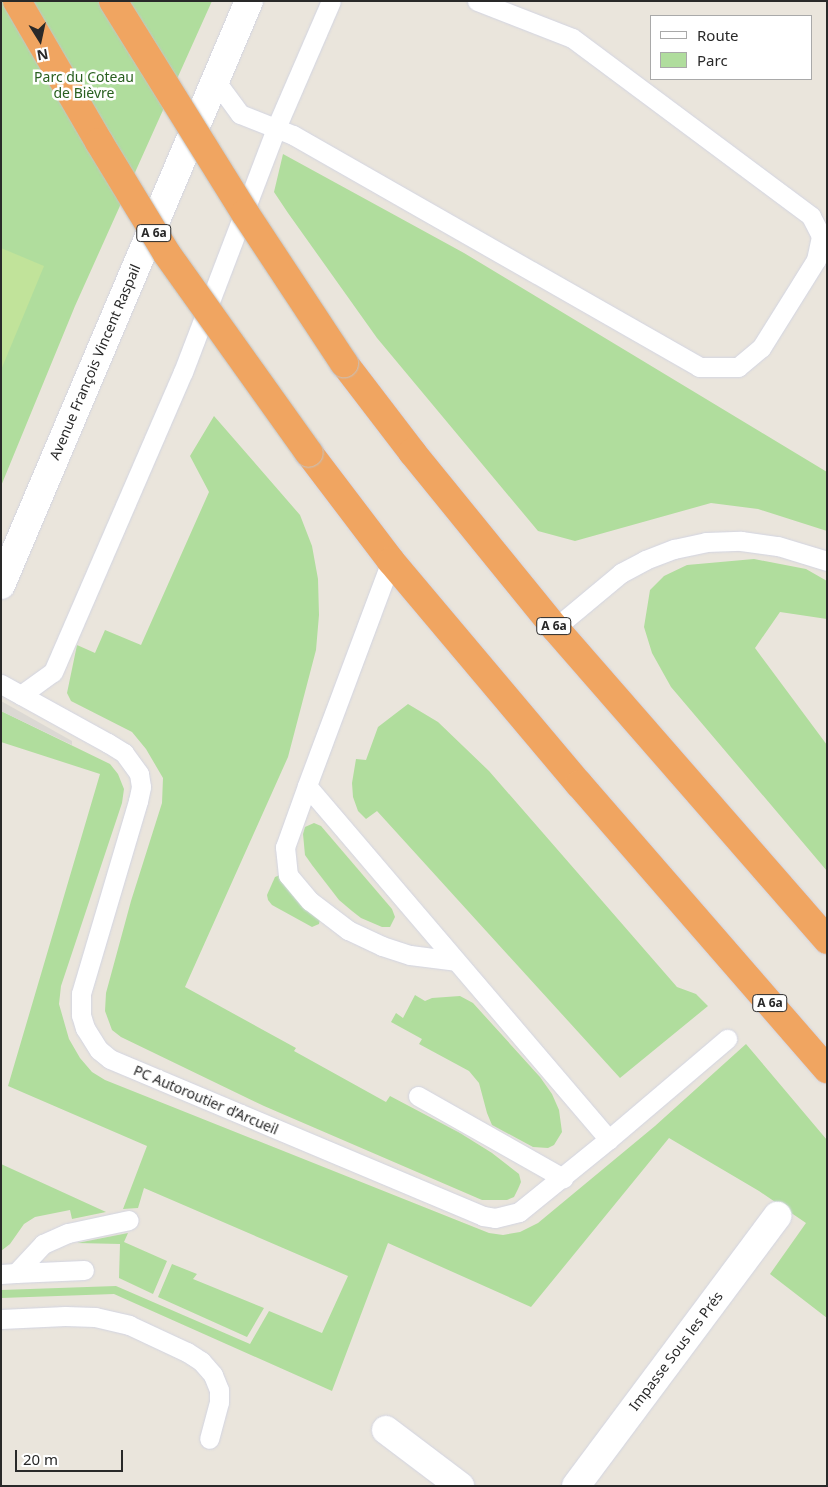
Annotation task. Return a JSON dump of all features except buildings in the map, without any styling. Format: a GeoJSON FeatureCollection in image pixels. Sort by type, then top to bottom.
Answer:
{"type":"FeatureCollection","features":[{"type":"Feature","properties":{"kind":"highway","name":"A 6a"},"geometry":{"type":"LineString","coordinates":[[17,1],[167,254],[309,453],[391,561],[579,784],[827,1069]]}},
{"type":"Feature","properties":{"kind":"highway","name":"A 6a"},"geometry":{"type":"LineString","coordinates":[[113,1],[245,213],[344,363],[412,452],[555,628],[827,940]]}},
{"type":"Feature","properties":{"kind":"main road","name":"Avenue François Vincent Raspail"},"geometry":{"type":"LineString","coordinates":[[1,585],[249,1]]}},
{"type":"Feature","properties":{"kind":"main road","name":"Impasse Sous les Prés"},"geometry":{"type":"LineString","coordinates":[[576,1486],[777,1216]]}},
{"type":"Feature","properties":{"kind":"main road"},"geometry":{"type":"LineString","coordinates":[[386,1430],[460,1486]]}},
{"type":"Feature","properties":{"kind":"lane"},"geometry":{"type":"LineString","coordinates":[[21,696],[53,672],[182,372],[276,128],[331,1]]}},
{"type":"Feature","properties":{"kind":"lane"},"geometry":{"type":"LineString","coordinates":[[215,80],[240,114],[301,140],[699,367],[738,367],[761,348],[816,260],[821,236],[811,216],[572,38],[477,1]]}},
{"type":"Feature","properties":{"kind":"lane"},"geometry":{"type":"LineString","coordinates":[[555,628],[621,573],[645,560],[674,549],[706,542],[741,541],[778,546],[827,561]]}},
{"type":"Feature","properties":{"kind":"lane"},"geometry":{"type":"LineString","coordinates":[[391,561],[285,847],[288,875],[310,901],[348,930],[382,946],[410,955],[456,961]]}},
{"type":"Feature","properties":{"kind":"lane","name":"PC Autoroutier d’Arcueil"},"geometry":{"type":"LineString","coordinates":[[1,684],[124,753],[139,774],[141,787],[81,994],[81,1014],[85,1028],[99,1050],[110,1059],[483,1216],[496,1218],[519,1212],[563,1178],[727,1039]]}},
{"type":"Feature","properties":{"kind":"lane"},"geometry":{"type":"LineString","coordinates":[[307,786],[609,1139]]}},
{"type":"Feature","properties":{"kind":"lane"},"geometry":{"type":"LineString","coordinates":[[418,1096],[563,1178]]}},
{"type":"Feature","properties":{"kind":"lane"},"geometry":{"type":"LineString","coordinates":[[9,1273],[43,1244],[68,1233],[129,1220]]}},
{"type":"Feature","properties":{"kind":"lane"},"geometry":{"type":"LineString","coordinates":[[9,1273],[84,1270]]}},
{"type":"Feature","properties":{"kind":"lane"},"geometry":{"type":"LineString","coordinates":[[1,1319],[64,1316],[95,1317],[129,1325],[186,1352],[201,1361],[213,1375],[218,1390],[219,1402],[209,1439]]}},
{"type":"Feature","properties":{"kind":"green space","name":"Parc du Coteau de Bièvre"},"geometry":{"type":"Polygon","coordinates":[[[1,1],[212,1],[75,306],[1,486],[1,1]]]}},
{"type":"Feature","properties":{"kind":"green space"},"geometry":{"type":"Polygon","coordinates":[[[283,154],[464,253],[827,472],[827,531],[758,509],[711,503],[575,541],[538,531],[377,338],[288,213],[274,192],[283,154]]]}},
{"type":"Feature","properties":{"kind":"green space"},"geometry":{"type":"Polygon","coordinates":[[[1,248],[44,266],[1,370],[1,248]]]}},
{"type":"Feature","properties":{"kind":"green space"},"geometry":{"type":"Polygon","coordinates":[[[214,416],[300,515],[312,546],[318,579],[319,615],[316,650],[288,757],[185,987],[296,1048],[294,1051],[386,1102],[390,1096],[460,1133],[492,1153],[519,1174],[521,1182],[518,1189],[514,1197],[507,1200],[482,1200],[264,1106],[121,1037],[112,1030],[105,1011],[106,993],[131,901],[162,803],[163,778],[146,749],[132,732],[71,701],[67,693],[77,645],[95,653],[105,630],[141,645],[209,492],[190,456],[214,416]]]}},
{"type":"Feature","properties":{"kind":"green space"},"geometry":{"type":"Polygon","coordinates":[[[754,559],[806,569],[827,581],[827,619],[780,612],[755,648],[827,745],[827,871],[671,687],[652,653],[644,627],[650,590],[664,576],[687,565],[754,559]]]}},
{"type":"Feature","properties":{"kind":"green space"},"geometry":{"type":"Polygon","coordinates":[[[408,704],[438,722],[489,771],[677,987],[696,994],[708,1006],[620,1078],[377,811],[366,819],[358,811],[353,797],[352,783],[356,759],[366,760],[378,727],[408,704]]]}},
{"type":"Feature","properties":{"kind":"green space"},"geometry":{"type":"Polygon","coordinates":[[[1,711],[110,764],[118,774],[124,789],[122,803],[61,986],[59,1004],[69,1039],[80,1058],[92,1072],[105,1080],[489,1233],[503,1235],[520,1232],[538,1223],[655,1126],[746,1044],[827,1140],[827,1318],[770,1274],[806,1223],[759,1191],[669,1138],[531,1307],[388,1243],[332,1391],[114,1294],[1,1298],[1,1290],[116,1286],[250,1344],[269,1311],[322,1333],[348,1276],[144,1188],[138,1208],[123,1209],[147,1146],[8,1086],[100,774],[1,742],[1,711]]]}},
{"type":"Feature","properties":{"kind":"green space"},"geometry":{"type":"Polygon","coordinates":[[[314,823],[321,826],[392,909],[395,917],[390,927],[382,927],[361,918],[352,911],[339,900],[312,865],[305,855],[303,834],[305,827],[314,823]]]}},
{"type":"Feature","properties":{"kind":"green space"},"geometry":{"type":"Polygon","coordinates":[[[280,875],[320,919],[319,924],[312,927],[272,905],[268,900],[267,895],[275,877],[280,875]]]}},
{"type":"Feature","properties":{"kind":"green space"},"geometry":{"type":"Polygon","coordinates":[[[415,995],[425,1001],[432,998],[460,996],[473,1003],[540,1077],[552,1094],[559,1110],[562,1132],[554,1145],[548,1148],[533,1147],[492,1125],[479,1083],[469,1071],[419,1044],[422,1039],[391,1022],[396,1013],[403,1018],[415,995]]]}},
{"type":"Feature","properties":{"kind":"green space"},"geometry":{"type":"Polygon","coordinates":[[[1,1164],[106,1212],[72,1219],[70,1210],[35,1217],[24,1224],[10,1244],[1,1251],[1,1164]]]}},
{"type":"Feature","properties":{"kind":"green space"},"geometry":{"type":"Polygon","coordinates":[[[128,1233],[124,1242],[167,1261],[153,1294],[119,1278],[120,1244],[77,1243],[128,1233]]]}},
{"type":"Feature","properties":{"kind":"green space"},"geometry":{"type":"Polygon","coordinates":[[[172,1264],[197,1274],[193,1279],[264,1308],[247,1337],[158,1297],[172,1264]]]}},
{"type":"Feature","properties":{"kind":"shaded area"},"geometry":{"type":"Polygon","coordinates":[[[1,701],[72,741],[72,745],[1,711],[1,701]]]}}]}
